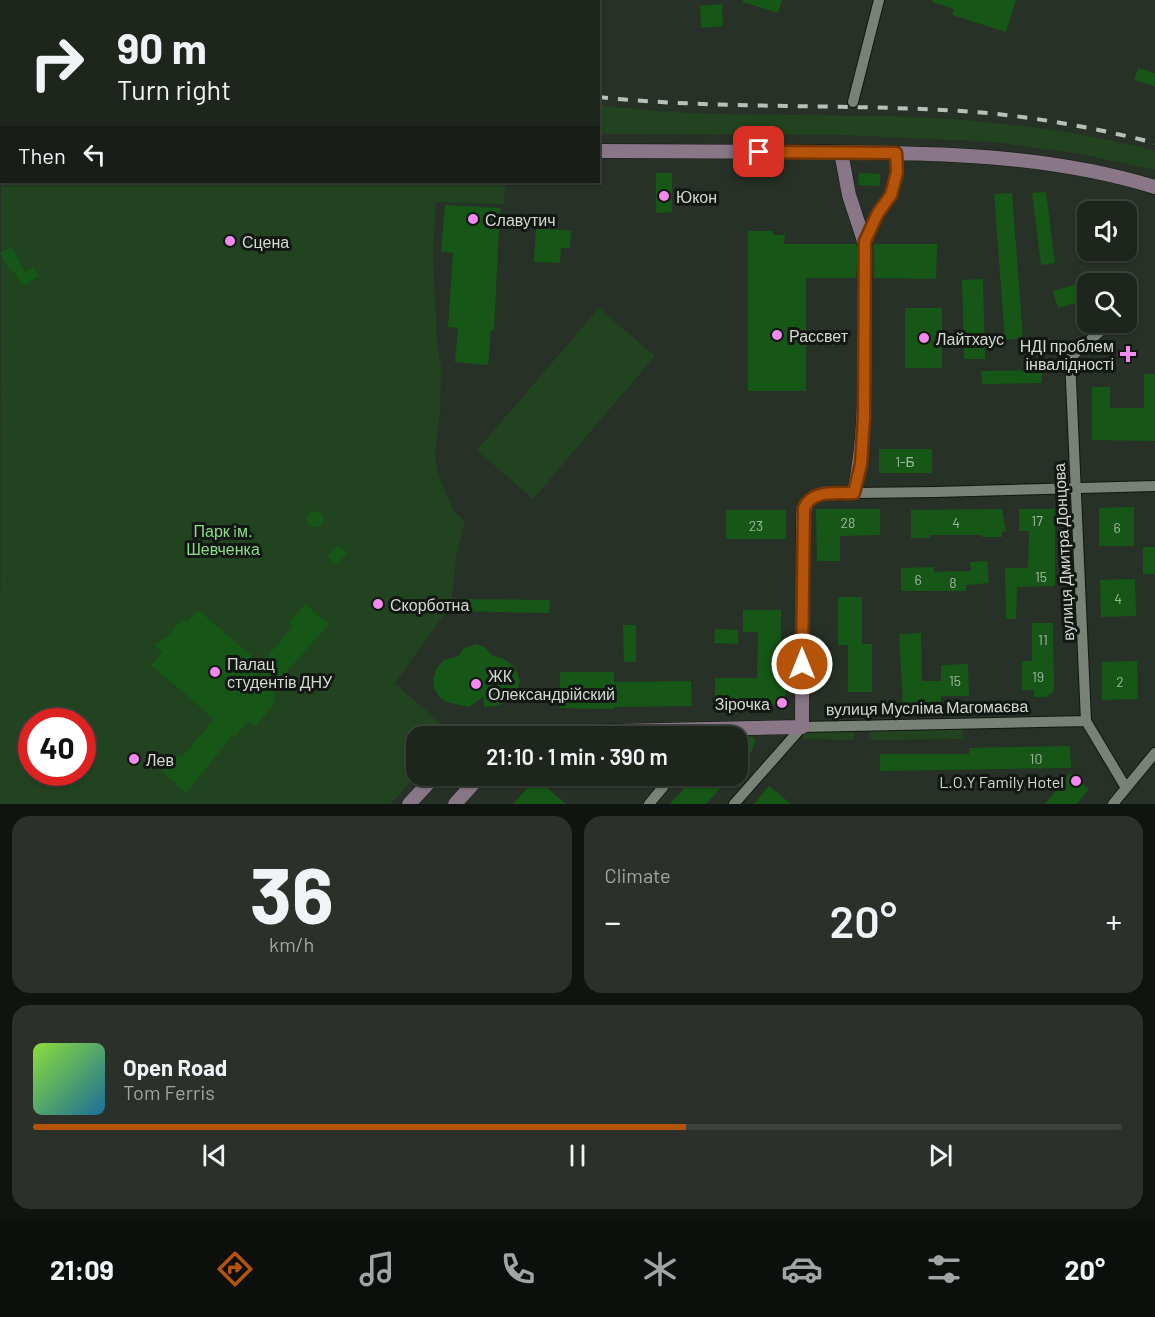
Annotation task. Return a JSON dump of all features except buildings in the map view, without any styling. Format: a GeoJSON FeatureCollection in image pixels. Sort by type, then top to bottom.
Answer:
{"type":"FeatureCollection","features":[{"type":"Feature","properties":{"kind":"street"},"geometry":{"type":"LineString","coordinates":[[853,102],[879,0]]}},
{"type":"Feature","properties":{"kind":"street"},"geometry":{"type":"LineString","coordinates":[[600,151],[841,152],[1008,158],[1086,168],[1155,187]]}},
{"type":"Feature","properties":{"kind":"street"},"geometry":{"type":"LineString","coordinates":[[841,152],[849,195],[865,242],[864,417],[861,464],[854,493]]}},
{"type":"Feature","properties":{"kind":"street"},"geometry":{"type":"LineString","coordinates":[[865,242],[878,213],[891,195],[897,172],[896,153]]}},
{"type":"Feature","properties":{"kind":"street","name":"вулиця Дмитра Донцова"},"geometry":{"type":"LineString","coordinates":[[1098,333],[1070,358],[1086,721],[1126,788]]}},
{"type":"Feature","properties":{"kind":"street"},"geometry":{"type":"LineString","coordinates":[[734,804],[802,727],[803,516],[810,498],[819,495],[854,493],[1155,486]]}},
{"type":"Feature","properties":{"kind":"street","name":"вулиця Мусліма Магомаєва"},"geometry":{"type":"LineString","coordinates":[[748,729],[1086,721]]}},
{"type":"Feature","properties":{"kind":"street"},"geometry":{"type":"LineString","coordinates":[[1113,804],[1155,753]]}},
{"type":"Feature","properties":{"kind":"street"},"geometry":{"type":"LineString","coordinates":[[409,804],[426,786]]}},
{"type":"Feature","properties":{"kind":"street"},"geometry":{"type":"LineString","coordinates":[[455,804],[471,786]]}},
{"type":"Feature","properties":{"kind":"street"},"geometry":{"type":"LineString","coordinates":[[649,804],[664,786]]}},
{"type":"Feature","properties":{"kind":"green space"},"geometry":{"type":"Polygon","coordinates":[[[600,105],[677,112],[912,117],[1004,124],[1095,137],[1155,151],[1155,170],[1075,153],[995,142],[845,135],[600,134],[600,105]]]}},
{"type":"Feature","properties":{"kind":"green space","name":"Парк iм. Шевченка"},"geometry":{"type":"Polygon","coordinates":[[[1,183],[505,183],[504,204],[436,202],[433,252],[437,344],[441,366],[440,413],[435,449],[436,466],[454,511],[465,522],[457,551],[451,605],[395,683],[443,726],[406,726],[407,786],[390,804],[0,804],[1,183]]]}},
{"type":"Feature","properties":{"kind":"green space"},"geometry":{"type":"Polygon","coordinates":[[[599,308],[655,356],[533,499],[477,450],[599,308]]]}},
{"type":"Feature","properties":{"kind":"green space"},"geometry":{"type":"Polygon","coordinates":[[[963,729],[963,739],[868,740],[871,730],[963,729]]]}},
{"type":"Feature","properties":{"kind":"green space"},"geometry":{"type":"Polygon","coordinates":[[[806,730],[854,731],[854,740],[802,739],[806,730]]]}},
{"type":"Feature","properties":{"kind":"railway"},"geometry":{"type":"LineString","coordinates":[[600,97],[692,104],[976,112],[1066,124],[1155,143]]}},
{"type":"Feature","properties":{"kind":"place","name":"Юкон"},"geometry":{"type":"Point","coordinates":[664,196]}},
{"type":"Feature","properties":{"kind":"place","name":"Славутич"},"geometry":{"type":"Point","coordinates":[473,219]}},
{"type":"Feature","properties":{"kind":"place","name":"Сцена"},"geometry":{"type":"Point","coordinates":[230,241]}},
{"type":"Feature","properties":{"kind":"place","name":"Рассвет"},"geometry":{"type":"Point","coordinates":[777,335]}},
{"type":"Feature","properties":{"kind":"place","name":"Лайтхаус"},"geometry":{"type":"Point","coordinates":[924,338]}},
{"type":"Feature","properties":{"kind":"place","name":"НДІ проблем інвалідності"},"geometry":{"type":"Point","coordinates":[1128,354]}},
{"type":"Feature","properties":{"kind":"place","name":"Скорботна"},"geometry":{"type":"Point","coordinates":[378,604]}},
{"type":"Feature","properties":{"kind":"place","name":"Палац студентів ДНУ"},"geometry":{"type":"Point","coordinates":[215,672]}},
{"type":"Feature","properties":{"kind":"place","name":"ЖК Олександрійский"},"geometry":{"type":"Point","coordinates":[476,684]}},
{"type":"Feature","properties":{"kind":"place","name":"Зірочка"},"geometry":{"type":"Point","coordinates":[782,703]}},
{"type":"Feature","properties":{"kind":"place","name":"Лев"},"geometry":{"type":"Point","coordinates":[134,759]}},
{"type":"Feature","properties":{"kind":"place","name":"L.O.Y Family Hotel"},"geometry":{"type":"Point","coordinates":[1076,781]}},
{"type":"Feature","properties":{"kind":"route"},"geometry":{"type":"LineString","coordinates":[[759,152],[896,153],[897,172],[891,195],[878,213],[865,241],[864,417],[861,464],[854,493],[815,495],[810,498],[804,508],[802,664]]}}]}
